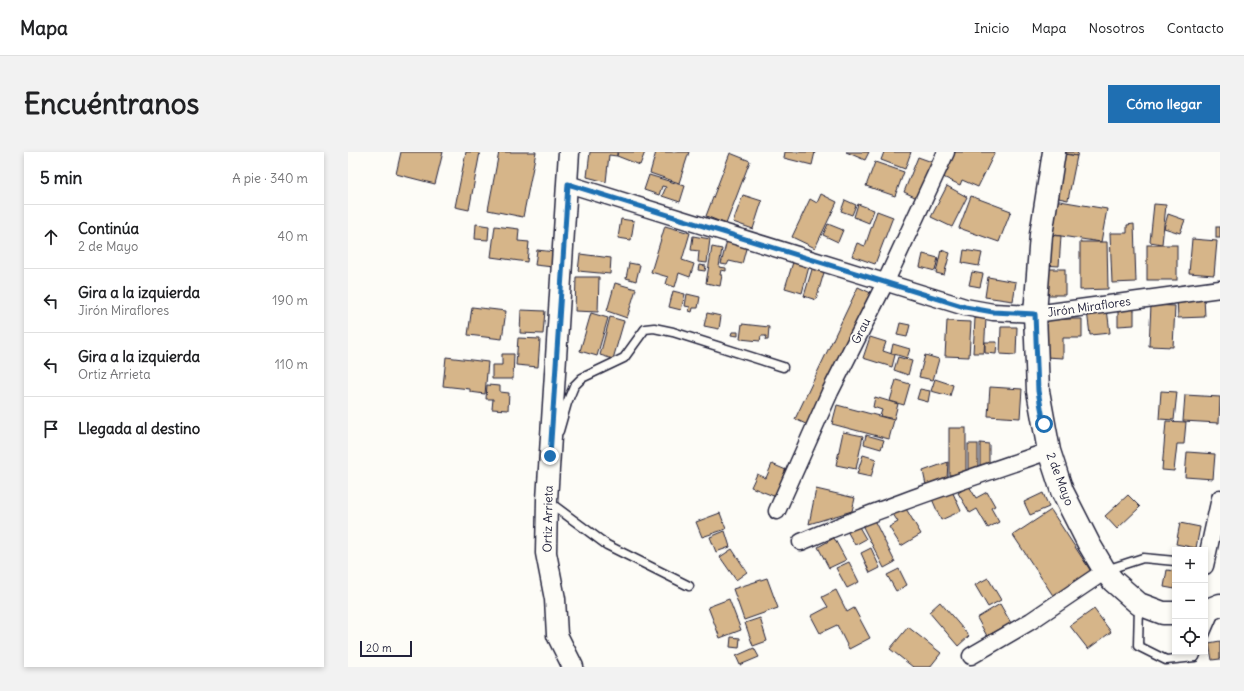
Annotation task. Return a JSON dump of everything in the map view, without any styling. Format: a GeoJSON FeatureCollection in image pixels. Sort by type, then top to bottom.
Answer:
{"type":"FeatureCollection","features":[{"type":"Feature","properties":{"kind":"main road","name":"2 de Mayo"},"geometry":{"type":"LineString","coordinates":[[1054,152],[1041,235],[1035,314],[1038,391],[1049,451],[1062,491],[1089,544],[1109,576],[1139,604]]}},
{"type":"Feature","properties":{"kind":"main road"},"geometry":{"type":"LineString","coordinates":[[1139,604],[1162,613],[1172,613]]}},
{"type":"Feature","properties":{"kind":"street","name":"Ortiz Arrieta"},"geometry":{"type":"LineString","coordinates":[[569,152],[547,500],[546,553],[555,599],[557,634],[573,667]]}},
{"type":"Feature","properties":{"kind":"street","name":"Grau"},"geometry":{"type":"LineString","coordinates":[[777,511],[830,392],[885,283],[946,152]]}},
{"type":"Feature","properties":{"kind":"street","name":"Jirón Miraflores"},"geometry":{"type":"LineString","coordinates":[[568,184],[885,283],[965,307],[993,312],[1035,314],[1220,289]]}},
{"type":"Feature","properties":{"kind":"street"},"geometry":{"type":"LineString","coordinates":[[801,542],[853,520],[921,495],[1049,451]]}},
{"type":"Feature","properties":{"kind":"street"},"geometry":{"type":"LineString","coordinates":[[1208,551],[1220,498]]}},
{"type":"Feature","properties":{"kind":"street"},"geometry":{"type":"LineString","coordinates":[[971,656],[1109,576]]}},
{"type":"Feature","properties":{"kind":"lane"},"geometry":{"type":"LineString","coordinates":[[550,456],[574,386],[582,378],[624,358],[645,329],[654,328],[673,332],[784,366]]}},
{"type":"Feature","properties":{"kind":"lane"},"geometry":{"type":"LineString","coordinates":[[547,500],[607,545],[689,586]]}},
{"type":"Feature","properties":{"kind":"lane"},"geometry":{"type":"LineString","coordinates":[[1109,576],[1143,558],[1172,560]]}},
{"type":"Feature","properties":{"kind":"lane"},"geometry":{"type":"LineString","coordinates":[[1139,604],[1138,646],[1166,660],[1195,657],[1196,655]]}},
{"type":"Feature","properties":{"kind":"lane"},"geometry":{"type":"LineString","coordinates":[[1208,626],[1214,607]]}},
{"type":"Feature","properties":{"kind":"building"},"geometry":{"type":"Polygon","coordinates":[[[401,152],[443,152],[435,184],[396,174],[401,152]]]}},
{"type":"Feature","properties":{"kind":"building"},"geometry":{"type":"Polygon","coordinates":[[[466,152],[480,152],[469,210],[455,207],[466,152]]]}},
{"type":"Feature","properties":{"kind":"building"},"geometry":{"type":"Polygon","coordinates":[[[499,152],[536,152],[523,217],[488,210],[499,152]]]}},
{"type":"Feature","properties":{"kind":"building"},"geometry":{"type":"Polygon","coordinates":[[[590,152],[617,152],[617,156],[609,155],[606,182],[587,177],[590,152]]]}},
{"type":"Feature","properties":{"kind":"building"},"geometry":{"type":"Polygon","coordinates":[[[618,152],[645,152],[640,165],[617,156],[618,152]]]}},
{"type":"Feature","properties":{"kind":"building"},"geometry":{"type":"Polygon","coordinates":[[[656,152],[689,152],[679,183],[650,173],[656,152]]]}},
{"type":"Feature","properties":{"kind":"building"},"geometry":{"type":"Polygon","coordinates":[[[785,152],[815,152],[812,165],[784,158],[785,152]]]}},
{"type":"Feature","properties":{"kind":"building"},"geometry":{"type":"Polygon","coordinates":[[[846,152],[869,152],[865,160],[846,152]]]}},
{"type":"Feature","properties":{"kind":"building"},"geometry":{"type":"Polygon","coordinates":[[[884,152],[911,152],[905,169],[881,160],[884,152]]]}},
{"type":"Feature","properties":{"kind":"building"},"geometry":{"type":"Polygon","coordinates":[[[949,152],[995,152],[978,187],[962,180],[960,185],[939,175],[949,152]]]}},
{"type":"Feature","properties":{"kind":"building"},"geometry":{"type":"Polygon","coordinates":[[[1058,152],[1078,152],[1077,156],[1058,152]]]}},
{"type":"Feature","properties":{"kind":"building"},"geometry":{"type":"Polygon","coordinates":[[[730,153],[750,161],[726,224],[706,216],[730,153]]]}},
{"type":"Feature","properties":{"kind":"building"},"geometry":{"type":"Polygon","coordinates":[[[1058,153],[1077,156],[1068,200],[1049,196],[1058,153]]]}},
{"type":"Feature","properties":{"kind":"building"},"geometry":{"type":"Polygon","coordinates":[[[918,157],[932,162],[917,198],[904,192],[918,157]]]}},
{"type":"Feature","properties":{"kind":"building"},"geometry":{"type":"Polygon","coordinates":[[[875,162],[904,172],[895,196],[866,186],[875,162]]]}},
{"type":"Feature","properties":{"kind":"building"},"geometry":{"type":"Polygon","coordinates":[[[649,175],[685,186],[680,202],[662,196],[666,187],[662,186],[659,195],[644,190],[649,175]]]}},
{"type":"Feature","properties":{"kind":"building"},"geometry":{"type":"Polygon","coordinates":[[[947,186],[967,197],[952,227],[931,217],[947,186]]]}},
{"type":"Feature","properties":{"kind":"building"},"geometry":{"type":"Polygon","coordinates":[[[821,194],[837,202],[815,248],[792,237],[810,199],[817,203],[821,194]]]}},
{"type":"Feature","properties":{"kind":"building"},"geometry":{"type":"Polygon","coordinates":[[[743,195],[762,201],[753,229],[733,222],[743,195]]]}},
{"type":"Feature","properties":{"kind":"building"},"geometry":{"type":"Polygon","coordinates":[[[971,196],[1011,211],[999,242],[959,228],[971,196]]]}},
{"type":"Feature","properties":{"kind":"building"},"geometry":{"type":"Polygon","coordinates":[[[845,200],[856,205],[852,215],[841,211],[845,200]]]}},
{"type":"Feature","properties":{"kind":"building"},"geometry":{"type":"Polygon","coordinates":[[[1054,200],[1107,209],[1101,242],[1048,234],[1054,200]]]}},
{"type":"Feature","properties":{"kind":"building"},"geometry":{"type":"Polygon","coordinates":[[[858,204],[874,210],[869,223],[854,217],[858,204]]]}},
{"type":"Feature","properties":{"kind":"building"},"geometry":{"type":"Polygon","coordinates":[[[1154,204],[1166,205],[1162,244],[1150,242],[1154,204]]]}},
{"type":"Feature","properties":{"kind":"building"},"geometry":{"type":"Polygon","coordinates":[[[877,211],[893,217],[875,264],[852,256],[857,243],[865,246],[877,211]]]}},
{"type":"Feature","properties":{"kind":"building"},"geometry":{"type":"Polygon","coordinates":[[[1168,214],[1185,220],[1180,233],[1164,228],[1168,214]]]}},
{"type":"Feature","properties":{"kind":"building"},"geometry":{"type":"Polygon","coordinates":[[[621,219],[634,221],[631,240],[618,238],[621,219]]]}},
{"type":"Feature","properties":{"kind":"building"},"geometry":{"type":"Polygon","coordinates":[[[476,224],[489,226],[488,240],[475,239],[476,224]]]}},
{"type":"Feature","properties":{"kind":"building"},"geometry":{"type":"Polygon","coordinates":[[[828,224],[843,230],[838,242],[823,235],[828,224]]]}},
{"type":"Feature","properties":{"kind":"building"},"geometry":{"type":"Polygon","coordinates":[[[1134,224],[1136,282],[1112,283],[1110,233],[1127,233],[1127,225],[1134,224]]]}},
{"type":"Feature","properties":{"kind":"building"},"geometry":{"type":"Polygon","coordinates":[[[495,226],[519,229],[518,241],[529,242],[527,262],[491,257],[495,226]]]}},
{"type":"Feature","properties":{"kind":"building"},"geometry":{"type":"Polygon","coordinates":[[[665,226],[690,233],[682,260],[694,264],[690,277],[679,273],[675,287],[666,284],[668,277],[651,272],[665,226]]]}},
{"type":"Feature","properties":{"kind":"building"},"geometry":{"type":"Polygon","coordinates":[[[1216,227],[1220,227],[1220,238],[1216,238],[1216,227]]]}},
{"type":"Feature","properties":{"kind":"building"},"geometry":{"type":"Polygon","coordinates":[[[1044,235],[1061,236],[1059,266],[1042,265],[1044,235]]]}},
{"type":"Feature","properties":{"kind":"building"},"geometry":{"type":"Polygon","coordinates":[[[693,236],[710,239],[707,263],[698,262],[699,251],[691,250],[693,236]]]}},
{"type":"Feature","properties":{"kind":"building"},"geometry":{"type":"Polygon","coordinates":[[[1192,239],[1217,241],[1214,275],[1189,273],[1192,239]]]}},
{"type":"Feature","properties":{"kind":"building"},"geometry":{"type":"Polygon","coordinates":[[[727,240],[748,241],[742,264],[729,261],[727,265],[721,264],[727,240]]]}},
{"type":"Feature","properties":{"kind":"building"},"geometry":{"type":"Polygon","coordinates":[[[1080,242],[1107,242],[1108,289],[1080,290],[1080,242]]]}},
{"type":"Feature","properties":{"kind":"building"},"geometry":{"type":"Polygon","coordinates":[[[1147,245],[1177,245],[1177,280],[1147,280],[1147,245]]]}},
{"type":"Feature","properties":{"kind":"building"},"geometry":{"type":"Polygon","coordinates":[[[712,247],[722,249],[719,267],[726,268],[726,271],[721,270],[720,275],[722,275],[720,286],[706,283],[712,247]]]}},
{"type":"Feature","properties":{"kind":"building"},"geometry":{"type":"Polygon","coordinates":[[[537,250],[555,252],[553,267],[535,265],[537,250]]]}},
{"type":"Feature","properties":{"kind":"building"},"geometry":{"type":"Polygon","coordinates":[[[941,250],[950,253],[944,275],[936,273],[941,250]]]}},
{"type":"Feature","properties":{"kind":"building"},"geometry":{"type":"Polygon","coordinates":[[[964,250],[982,253],[979,266],[962,263],[964,250]]]}},
{"type":"Feature","properties":{"kind":"building"},"geometry":{"type":"Polygon","coordinates":[[[580,254],[611,258],[610,274],[578,271],[580,254]]]}},
{"type":"Feature","properties":{"kind":"building"},"geometry":{"type":"Polygon","coordinates":[[[923,254],[938,258],[935,271],[920,267],[923,254]]]}},
{"type":"Feature","properties":{"kind":"building"},"geometry":{"type":"Polygon","coordinates":[[[794,259],[810,263],[802,293],[785,288],[794,259]]]}},
{"type":"Feature","properties":{"kind":"building"},"geometry":{"type":"Polygon","coordinates":[[[629,263],[640,265],[636,281],[626,278],[629,263]]]}},
{"type":"Feature","properties":{"kind":"building"},"geometry":{"type":"Polygon","coordinates":[[[699,265],[706,266],[705,271],[698,270],[699,265]]]}},
{"type":"Feature","properties":{"kind":"building"},"geometry":{"type":"Polygon","coordinates":[[[813,266],[825,269],[816,300],[804,296],[813,266]]]}},
{"type":"Feature","properties":{"kind":"building"},"geometry":{"type":"Polygon","coordinates":[[[1043,269],[1065,269],[1065,295],[1043,295],[1043,269]]]}},
{"type":"Feature","properties":{"kind":"building"},"geometry":{"type":"Polygon","coordinates":[[[972,272],[983,274],[980,287],[969,285],[972,272]]]}},
{"type":"Feature","properties":{"kind":"building"},"geometry":{"type":"Polygon","coordinates":[[[576,277],[599,277],[598,312],[575,311],[576,277]]]}},
{"type":"Feature","properties":{"kind":"building"},"geometry":{"type":"Polygon","coordinates":[[[988,277],[1016,282],[1013,301],[985,297],[988,277]]]}},
{"type":"Feature","properties":{"kind":"building"},"geometry":{"type":"Polygon","coordinates":[[[615,283],[636,289],[627,318],[607,311],[615,283]]]}},
{"type":"Feature","properties":{"kind":"building"},"geometry":{"type":"Polygon","coordinates":[[[858,287],[873,294],[810,426],[795,419],[858,287]]]}},
{"type":"Feature","properties":{"kind":"building"},"geometry":{"type":"Polygon","coordinates":[[[673,291],[685,294],[681,310],[669,307],[673,291]]]}},
{"type":"Feature","properties":{"kind":"building"},"geometry":{"type":"Polygon","coordinates":[[[687,294],[700,297],[698,308],[693,308],[692,312],[689,311],[690,307],[685,306],[687,294]]]}},
{"type":"Feature","properties":{"kind":"building"},"geometry":{"type":"Polygon","coordinates":[[[1177,297],[1204,297],[1205,317],[1178,318],[1177,297]]]}},
{"type":"Feature","properties":{"kind":"building"},"geometry":{"type":"Polygon","coordinates":[[[1118,305],[1134,305],[1134,325],[1118,326],[1118,305]]]}},
{"type":"Feature","properties":{"kind":"building"},"geometry":{"type":"Polygon","coordinates":[[[1151,305],[1175,306],[1173,347],[1149,346],[1151,305]]]}},
{"type":"Feature","properties":{"kind":"building"},"geometry":{"type":"Polygon","coordinates":[[[472,307],[506,311],[502,339],[468,335],[472,307]]]}},
{"type":"Feature","properties":{"kind":"building"},"geometry":{"type":"Polygon","coordinates":[[[1107,309],[1110,333],[1090,335],[1087,311],[1107,309]]]}},
{"type":"Feature","properties":{"kind":"building"},"geometry":{"type":"Polygon","coordinates":[[[521,310],[545,311],[543,334],[520,333],[521,310]]]}},
{"type":"Feature","properties":{"kind":"building"},"geometry":{"type":"Polygon","coordinates":[[[591,313],[608,318],[597,356],[580,351],[591,313]]]}},
{"type":"Feature","properties":{"kind":"building"},"geometry":{"type":"Polygon","coordinates":[[[707,313],[721,316],[719,329],[704,326],[707,313]]]}},
{"type":"Feature","properties":{"kind":"building"},"geometry":{"type":"Polygon","coordinates":[[[610,317],[624,321],[613,359],[600,355],[610,317]]]}},
{"type":"Feature","properties":{"kind":"building"},"geometry":{"type":"Polygon","coordinates":[[[975,318],[986,319],[984,353],[973,353],[975,318]]]}},
{"type":"Feature","properties":{"kind":"building"},"geometry":{"type":"Polygon","coordinates":[[[1046,319],[1082,319],[1082,338],[1063,338],[1063,358],[1045,357],[1046,319]]]}},
{"type":"Feature","properties":{"kind":"building"},"geometry":{"type":"Polygon","coordinates":[[[947,321],[971,322],[969,357],[945,356],[947,321]]]}},
{"type":"Feature","properties":{"kind":"building"},"geometry":{"type":"Polygon","coordinates":[[[900,323],[910,325],[907,337],[897,335],[900,323]]]}},
{"type":"Feature","properties":{"kind":"building"},"geometry":{"type":"Polygon","coordinates":[[[742,324],[769,327],[768,340],[765,340],[766,336],[761,336],[760,341],[740,339],[742,324]]]}},
{"type":"Feature","properties":{"kind":"building"},"geometry":{"type":"Polygon","coordinates":[[[1001,327],[1017,327],[1016,355],[1000,354],[1001,327]]]}},
{"type":"Feature","properties":{"kind":"building"},"geometry":{"type":"Polygon","coordinates":[[[732,332],[738,332],[738,336],[731,335],[732,332]]]}},
{"type":"Feature","properties":{"kind":"building"},"geometry":{"type":"Polygon","coordinates":[[[870,337],[886,342],[883,351],[895,355],[892,367],[863,358],[870,337]]]}},
{"type":"Feature","properties":{"kind":"building"},"geometry":{"type":"Polygon","coordinates":[[[518,338],[540,339],[538,367],[516,365],[518,338]]]}},
{"type":"Feature","properties":{"kind":"building"},"geometry":{"type":"Polygon","coordinates":[[[985,342],[997,342],[996,354],[985,353],[985,342]]]}},
{"type":"Feature","properties":{"kind":"building"},"geometry":{"type":"Polygon","coordinates":[[[893,344],[910,349],[907,358],[891,353],[893,344]]]}},
{"type":"Feature","properties":{"kind":"building"},"geometry":{"type":"Polygon","coordinates":[[[502,354],[514,354],[513,379],[492,379],[492,365],[502,365],[502,354]]]}},
{"type":"Feature","properties":{"kind":"building"},"geometry":{"type":"Polygon","coordinates":[[[925,355],[939,359],[933,380],[919,377],[925,355]]]}},
{"type":"Feature","properties":{"kind":"building"},"geometry":{"type":"Polygon","coordinates":[[[446,357],[488,362],[485,394],[470,392],[470,389],[443,386],[446,357]]]}},
{"type":"Feature","properties":{"kind":"building"},"geometry":{"type":"Polygon","coordinates":[[[898,357],[912,361],[908,375],[894,370],[898,357]]]}},
{"type":"Feature","properties":{"kind":"building"},"geometry":{"type":"Polygon","coordinates":[[[935,379],[953,385],[950,396],[931,391],[935,379]]]}},
{"type":"Feature","properties":{"kind":"building"},"geometry":{"type":"Polygon","coordinates":[[[896,380],[910,384],[904,405],[890,401],[896,380]]]}},
{"type":"Feature","properties":{"kind":"building"},"geometry":{"type":"Polygon","coordinates":[[[487,385],[500,386],[500,392],[509,393],[508,410],[492,409],[493,399],[486,399],[487,385]]]}},
{"type":"Feature","properties":{"kind":"building"},"geometry":{"type":"Polygon","coordinates":[[[990,387],[1022,389],[1020,418],[988,416],[990,387]]]}},
{"type":"Feature","properties":{"kind":"building"},"geometry":{"type":"Polygon","coordinates":[[[920,389],[930,391],[928,402],[917,399],[920,389]]]}},
{"type":"Feature","properties":{"kind":"building"},"geometry":{"type":"Polygon","coordinates":[[[1161,391],[1177,392],[1174,420],[1159,419],[1161,391]]]}},
{"type":"Feature","properties":{"kind":"building"},"geometry":{"type":"Polygon","coordinates":[[[1185,395],[1220,397],[1219,423],[1183,421],[1185,395]]]}},
{"type":"Feature","properties":{"kind":"building"},"geometry":{"type":"Polygon","coordinates":[[[875,397],[898,404],[894,419],[880,416],[882,410],[873,407],[875,397]]]}},
{"type":"Feature","properties":{"kind":"building"},"geometry":{"type":"Polygon","coordinates":[[[837,405],[894,420],[889,439],[832,424],[837,405]]]}},
{"type":"Feature","properties":{"kind":"building"},"geometry":{"type":"Polygon","coordinates":[[[1166,421],[1186,422],[1184,444],[1177,444],[1174,471],[1162,470],[1166,421]]]}},
{"type":"Feature","properties":{"kind":"building"},"geometry":{"type":"Polygon","coordinates":[[[949,428],[966,428],[966,475],[949,475],[949,428]]]}},
{"type":"Feature","properties":{"kind":"building"},"geometry":{"type":"Polygon","coordinates":[[[843,432],[863,436],[856,469],[836,465],[843,432]]]}},
{"type":"Feature","properties":{"kind":"building"},"geometry":{"type":"Polygon","coordinates":[[[866,435],[884,440],[881,449],[864,444],[866,435]]]}},
{"type":"Feature","properties":{"kind":"building"},"geometry":{"type":"Polygon","coordinates":[[[980,443],[989,444],[989,467],[980,467],[980,443]]]}},
{"type":"Feature","properties":{"kind":"building"},"geometry":{"type":"Polygon","coordinates":[[[968,444],[978,444],[978,469],[968,469],[968,444]]]}},
{"type":"Feature","properties":{"kind":"building"},"geometry":{"type":"Polygon","coordinates":[[[1187,452],[1215,454],[1213,479],[1185,477],[1187,452]]]}},
{"type":"Feature","properties":{"kind":"building"},"geometry":{"type":"Polygon","coordinates":[[[863,455],[876,459],[871,477],[857,474],[863,455]]]}},
{"type":"Feature","properties":{"kind":"building"},"geometry":{"type":"Polygon","coordinates":[[[948,462],[947,479],[926,485],[923,471],[948,462]]]}},
{"type":"Feature","properties":{"kind":"building"},"geometry":{"type":"Polygon","coordinates":[[[772,464],[786,470],[776,497],[751,487],[757,474],[766,478],[772,464]]]}},
{"type":"Feature","properties":{"kind":"building"},"geometry":{"type":"Polygon","coordinates":[[[969,486],[976,498],[987,492],[995,506],[991,508],[999,522],[988,528],[977,509],[970,513],[958,493],[969,486]]]}},
{"type":"Feature","properties":{"kind":"building"},"geometry":{"type":"Polygon","coordinates":[[[816,489],[855,498],[852,511],[809,524],[816,489]]]}},
{"type":"Feature","properties":{"kind":"building"},"geometry":{"type":"Polygon","coordinates":[[[952,491],[961,511],[941,520],[932,499],[952,491]]]}},
{"type":"Feature","properties":{"kind":"building"},"geometry":{"type":"Polygon","coordinates":[[[1043,493],[1049,507],[1030,515],[1024,502],[1043,493]]]}},
{"type":"Feature","properties":{"kind":"building"},"geometry":{"type":"Polygon","coordinates":[[[1128,495],[1140,507],[1117,529],[1105,516],[1128,495]]]}},
{"type":"Feature","properties":{"kind":"building"},"geometry":{"type":"Polygon","coordinates":[[[905,507],[921,534],[901,546],[889,527],[898,522],[893,514],[905,507]]]}},
{"type":"Feature","properties":{"kind":"building"},"geometry":{"type":"Polygon","coordinates":[[[1051,510],[1092,573],[1054,597],[1013,535],[1051,510]]]}},
{"type":"Feature","properties":{"kind":"building"},"geometry":{"type":"Polygon","coordinates":[[[720,513],[726,529],[702,537],[696,522],[720,513]]]}},
{"type":"Feature","properties":{"kind":"building"},"geometry":{"type":"Polygon","coordinates":[[[874,520],[895,562],[884,568],[862,525],[874,520]]]}},
{"type":"Feature","properties":{"kind":"building"},"geometry":{"type":"Polygon","coordinates":[[[1180,523],[1200,527],[1196,547],[1176,544],[1180,523]]]}},
{"type":"Feature","properties":{"kind":"building"},"geometry":{"type":"Polygon","coordinates":[[[858,525],[866,539],[855,545],[847,531],[858,525]]]}},
{"type":"Feature","properties":{"kind":"building"},"geometry":{"type":"Polygon","coordinates":[[[725,531],[730,547],[716,552],[710,537],[725,531]]]}},
{"type":"Feature","properties":{"kind":"building"},"geometry":{"type":"Polygon","coordinates":[[[834,538],[846,560],[829,568],[818,547],[834,538]]]}},
{"type":"Feature","properties":{"kind":"building"},"geometry":{"type":"Polygon","coordinates":[[[871,548],[880,568],[870,573],[861,553],[871,548]]]}},
{"type":"Feature","properties":{"kind":"building"},"geometry":{"type":"Polygon","coordinates":[[[732,549],[747,572],[736,580],[720,557],[732,549]]]}},
{"type":"Feature","properties":{"kind":"building"},"geometry":{"type":"Polygon","coordinates":[[[849,562],[859,582],[847,588],[836,568],[849,562]]]}},
{"type":"Feature","properties":{"kind":"building"},"geometry":{"type":"Polygon","coordinates":[[[899,569],[907,585],[896,591],[887,575],[899,569]]]}},
{"type":"Feature","properties":{"kind":"building"},"geometry":{"type":"Polygon","coordinates":[[[1167,570],[1172,571],[1172,588],[1164,587],[1167,570]]]}},
{"type":"Feature","properties":{"kind":"building"},"geometry":{"type":"Polygon","coordinates":[[[767,578],[778,608],[744,620],[733,589],[767,578]]]}},
{"type":"Feature","properties":{"kind":"building"},"geometry":{"type":"Polygon","coordinates":[[[988,578],[1001,600],[988,607],[975,585],[988,578]]]}},
{"type":"Feature","properties":{"kind":"building"},"geometry":{"type":"Polygon","coordinates":[[[836,590],[847,612],[854,608],[870,638],[849,649],[837,625],[820,633],[811,616],[828,607],[822,597],[836,590]]]}},
{"type":"Feature","properties":{"kind":"building"},"geometry":{"type":"Polygon","coordinates":[[[729,599],[741,630],[720,638],[708,607],[729,599]]]}},
{"type":"Feature","properties":{"kind":"building"},"geometry":{"type":"Polygon","coordinates":[[[940,602],[969,636],[958,646],[929,612],[940,602]]]}},
{"type":"Feature","properties":{"kind":"building"},"geometry":{"type":"Polygon","coordinates":[[[1000,604],[1011,623],[987,636],[977,618],[1000,604]]]}},
{"type":"Feature","properties":{"kind":"building"},"geometry":{"type":"Polygon","coordinates":[[[1094,609],[1111,632],[1088,649],[1070,626],[1094,609]]]}},
{"type":"Feature","properties":{"kind":"building"},"geometry":{"type":"Polygon","coordinates":[[[760,618],[767,641],[753,646],[745,623],[760,618]]]}},
{"type":"Feature","properties":{"kind":"building"},"geometry":{"type":"Polygon","coordinates":[[[908,627],[941,653],[930,667],[913,667],[890,649],[908,627]]]}},
{"type":"Feature","properties":{"kind":"building"},"geometry":{"type":"Polygon","coordinates":[[[731,637],[740,638],[739,648],[730,647],[731,637]]]}},
{"type":"Feature","properties":{"kind":"building"},"geometry":{"type":"Polygon","coordinates":[[[1220,641],[1220,659],[1212,660],[1209,643],[1220,641]]]}},
{"type":"Feature","properties":{"kind":"building"},"geometry":{"type":"Polygon","coordinates":[[[754,648],[759,657],[740,665],[736,656],[754,648]]]}},
{"type":"Feature","properties":{"kind":"route"},"geometry":{"type":"LineString","coordinates":[[550,456],[568,184],[965,307],[993,312],[1035,314],[1038,391],[1044,424]]}}]}
